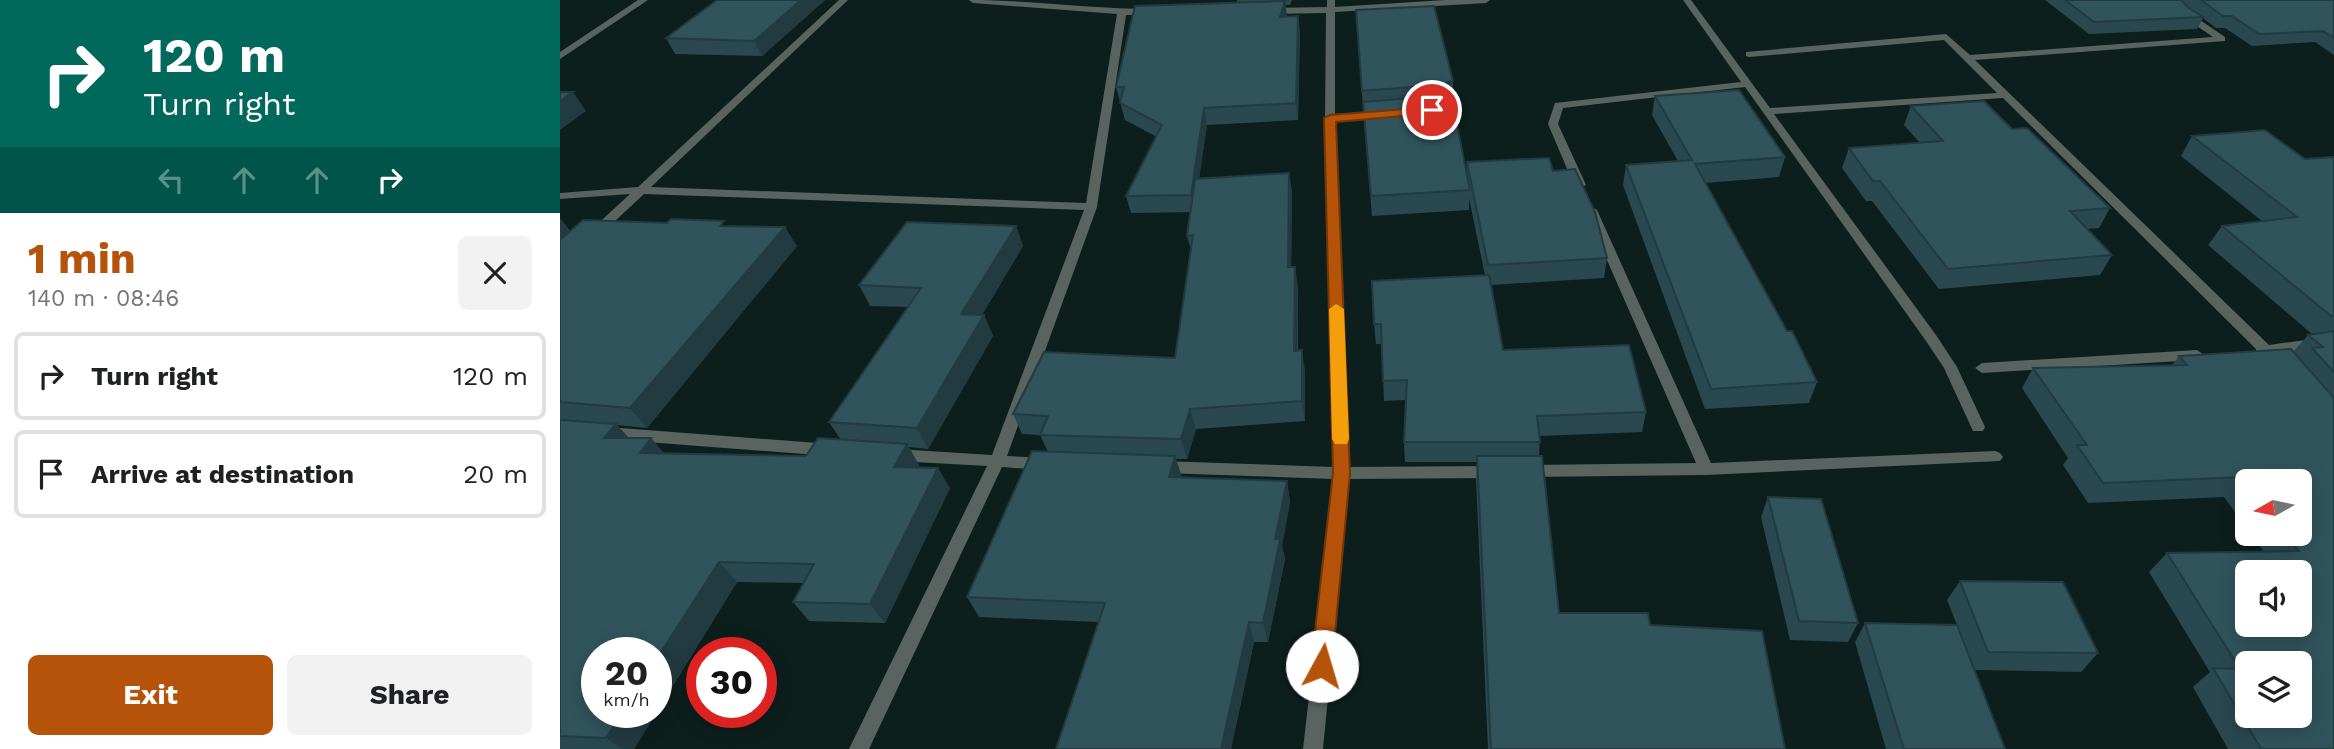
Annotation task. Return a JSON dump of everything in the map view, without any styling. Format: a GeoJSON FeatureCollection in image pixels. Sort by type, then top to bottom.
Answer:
{"type":"FeatureCollection","features":[{"type":"Feature","properties":{"kind":"street"},"geometry":{"type":"LineString","coordinates":[[560,56],[643,0]]}},
{"type":"Feature","properties":{"kind":"street"},"geometry":{"type":"LineString","coordinates":[[590,236],[844,0]]}},
{"type":"Feature","properties":{"kind":"street"},"geometry":{"type":"LineString","coordinates":[[973,0],[1122,12],[1164,12]]}},
{"type":"Feature","properties":{"kind":"street"},"geometry":{"type":"LineString","coordinates":[[1261,11],[1331,5],[1486,0]]}},
{"type":"Feature","properties":{"kind":"street"},"geometry":{"type":"LineString","coordinates":[[1687,0],[1931,338],[1950,367],[1978,427]]}},
{"type":"Feature","properties":{"kind":"street"},"geometry":{"type":"LineString","coordinates":[[1967,58],[2222,39],[2188,16],[2171,0]]}},
{"type":"Feature","properties":{"kind":"street"},"geometry":{"type":"LineString","coordinates":[[1313,749],[1342,473],[1330,118],[1331,5]]}},
{"type":"Feature","properties":{"kind":"street"},"geometry":{"type":"LineString","coordinates":[[859,749],[997,462],[1091,207],[1122,12]]}},
{"type":"Feature","properties":{"kind":"street"},"geometry":{"type":"LineString","coordinates":[[1749,54],[1947,37],[2269,351],[2285,370]]}},
{"type":"Feature","properties":{"kind":"street"},"geometry":{"type":"LineString","coordinates":[[1706,469],[1553,124],[1559,105],[1747,84]]}},
{"type":"Feature","properties":{"kind":"street"},"geometry":{"type":"LineString","coordinates":[[1766,111],[2006,95]]}},
{"type":"Feature","properties":{"kind":"street"},"geometry":{"type":"LineString","coordinates":[[1330,118],[1394,113]]}},
{"type":"Feature","properties":{"kind":"street"},"geometry":{"type":"LineString","coordinates":[[560,196],[641,190],[1091,207]]}},
{"type":"Feature","properties":{"kind":"street"},"geometry":{"type":"LineString","coordinates":[[2241,352],[2269,351],[2334,341]]}},
{"type":"Feature","properties":{"kind":"street"},"geometry":{"type":"LineString","coordinates":[[1982,368],[2214,354]]}},
{"type":"Feature","properties":{"kind":"street"},"geometry":{"type":"LineString","coordinates":[[587,432],[847,451]]}},
{"type":"Feature","properties":{"kind":"street"},"geometry":{"type":"LineString","coordinates":[[874,453],[1066,464]]}},
{"type":"Feature","properties":{"kind":"street"},"geometry":{"type":"LineString","coordinates":[[1149,467],[1342,473],[1706,469],[1995,457]]}},
{"type":"Feature","properties":{"kind":"building"},"geometry":{"type":"Polygon","coordinates":[[[717,0],[801,0],[754,41],[666,38],[717,0]]]}},
{"type":"Feature","properties":{"kind":"building"},"geometry":{"type":"Polygon","coordinates":[[[2065,0],[2181,0],[2203,17],[2094,22],[2065,0]]]}},
{"type":"Feature","properties":{"kind":"building"},"geometry":{"type":"Polygon","coordinates":[[[2201,0],[2334,0],[2334,38],[2323,31],[2259,34],[2232,16],[2223,16],[2201,0]]]}},
{"type":"Feature","properties":{"kind":"building"},"geometry":{"type":"Polygon","coordinates":[[[1285,1],[1280,17],[1298,16],[1296,103],[1204,108],[1191,195],[1126,196],[1162,125],[1120,103],[1124,87],[1116,87],[1135,6],[1285,1]]]}},
{"type":"Feature","properties":{"kind":"building"},"geometry":{"type":"Polygon","coordinates":[[[1434,6],[1453,81],[1448,82],[1449,84],[1362,91],[1356,10],[1434,6]]]}},
{"type":"Feature","properties":{"kind":"building"},"geometry":{"type":"Polygon","coordinates":[[[1739,90],[1785,157],[1695,164],[1787,331],[1792,331],[1817,382],[1711,389],[1626,165],[1692,160],[1655,96],[1739,90]]]}},
{"type":"Feature","properties":{"kind":"building"},"geometry":{"type":"Polygon","coordinates":[[[560,92],[573,92],[560,101],[560,92]]]}},
{"type":"Feature","properties":{"kind":"building"},"geometry":{"type":"Polygon","coordinates":[[[1451,95],[1470,190],[1371,196],[1363,102],[1451,95]]]}},
{"type":"Feature","properties":{"kind":"building"},"geometry":{"type":"Polygon","coordinates":[[[1984,101],[2012,129],[2027,128],[2110,208],[2070,211],[2112,255],[1948,269],[1880,181],[1873,181],[1849,148],[1943,141],[1911,106],[1984,101]]]}},
{"type":"Feature","properties":{"kind":"building"},"geometry":{"type":"Polygon","coordinates":[[[2265,130],[2305,159],[2334,157],[2334,316],[2222,226],[2297,217],[2192,136],[2265,130]]]}},
{"type":"Feature","properties":{"kind":"building"},"geometry":{"type":"Polygon","coordinates":[[[1549,158],[1553,171],[1575,169],[1595,212],[1607,258],[1488,265],[1467,162],[1549,158]]]}},
{"type":"Feature","properties":{"kind":"building"},"geometry":{"type":"Polygon","coordinates":[[[1289,173],[1288,267],[1295,267],[1294,351],[1302,350],[1302,401],[1190,409],[1181,439],[1040,435],[1048,416],[1013,414],[1044,352],[1175,358],[1193,235],[1187,236],[1195,179],[1289,173]]]}},
{"type":"Feature","properties":{"kind":"building"},"geometry":{"type":"Polygon","coordinates":[[[671,219],[724,221],[720,226],[785,227],[630,408],[560,402],[560,240],[583,220],[667,223],[671,219]]]}},
{"type":"Feature","properties":{"kind":"building"},"geometry":{"type":"Polygon","coordinates":[[[907,222],[1016,226],[961,314],[984,315],[917,428],[829,422],[921,288],[859,285],[907,222]]]}},
{"type":"Feature","properties":{"kind":"building"},"geometry":{"type":"Polygon","coordinates":[[[1489,275],[1503,350],[1629,345],[1646,412],[1537,416],[1540,442],[1404,442],[1407,380],[1383,381],[1381,324],[1374,324],[1372,281],[1489,275]]]}},
{"type":"Feature","properties":{"kind":"building"},"geometry":{"type":"Polygon","coordinates":[[[2334,331],[2334,372],[2312,348],[2323,347],[2308,335],[2334,331]]]}},
{"type":"Feature","properties":{"kind":"building"},"geometry":{"type":"Polygon","coordinates":[[[2291,349],[2334,398],[2334,749],[2261,749],[2249,728],[2312,728],[2312,651],[2235,651],[2235,661],[2167,553],[2299,551],[2295,546],[2312,546],[2312,469],[2235,469],[2235,477],[2103,483],[2077,445],[2087,445],[2033,368],[2187,365],[2179,356],[2291,349]]]}},
{"type":"Feature","properties":{"kind":"building"},"geometry":{"type":"Polygon","coordinates":[[[560,420],[616,424],[604,438],[651,438],[640,453],[806,456],[818,438],[907,444],[894,467],[938,468],[870,604],[793,602],[814,564],[719,562],[671,637],[581,637],[581,728],[613,728],[606,738],[560,736],[560,420]]]}},
{"type":"Feature","properties":{"kind":"building"},"geometry":{"type":"Polygon","coordinates":[[[1032,451],[1175,456],[1169,477],[1287,481],[1275,539],[1280,539],[1263,623],[1249,622],[1221,749],[1056,749],[1105,603],[967,597],[1032,451]]]}},
{"type":"Feature","properties":{"kind":"building"},"geometry":{"type":"Polygon","coordinates":[[[1477,456],[1542,456],[1559,613],[1648,613],[1650,625],[1762,631],[1785,749],[1491,749],[1477,456]]]}},
{"type":"Feature","properties":{"kind":"building"},"geometry":{"type":"Polygon","coordinates":[[[1768,497],[1821,499],[1858,623],[1799,621],[1768,497]]]}},
{"type":"Feature","properties":{"kind":"building"},"geometry":{"type":"Polygon","coordinates":[[[1960,581],[2063,582],[2098,653],[1988,652],[1960,581]]]}},
{"type":"Feature","properties":{"kind":"building"},"geometry":{"type":"Polygon","coordinates":[[[1865,623],[1957,625],[2005,749],[1904,749],[1865,623]]]}},
{"type":"Feature","properties":{"kind":"building"},"geometry":{"type":"Polygon","coordinates":[[[2213,668],[2235,669],[2235,705],[2213,668]]]}},
{"type":"Feature","properties":{"kind":"slow traffic"},"geometry":{"type":"LineString","coordinates":[[1336,309],[1341,439]]}},
{"type":"Feature","properties":{"kind":"route"},"geometry":{"type":"LineString","coordinates":[[1322,666],[1342,473],[1330,118],[1432,110]]}}]}
